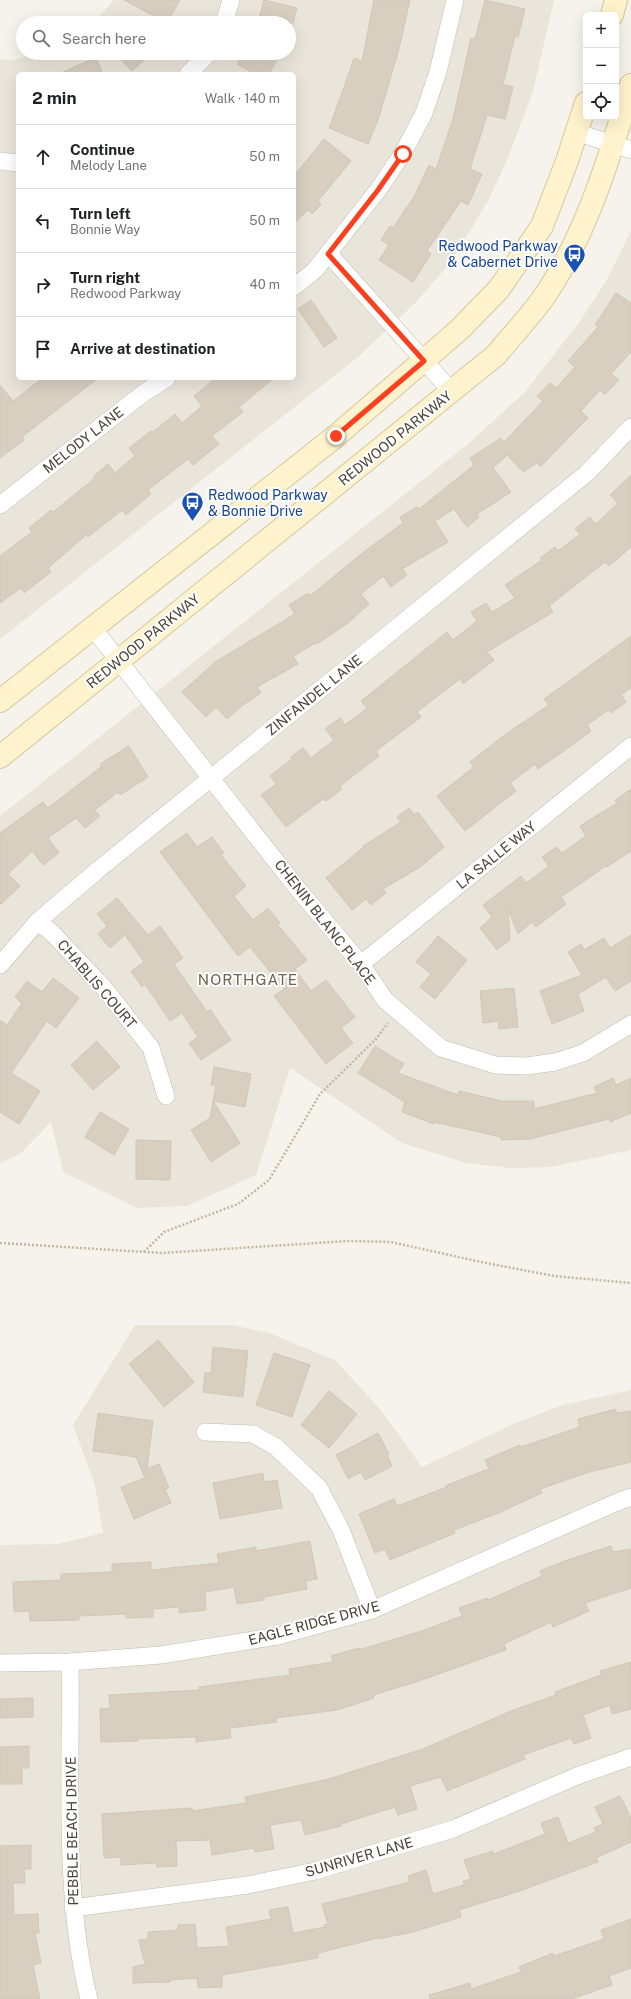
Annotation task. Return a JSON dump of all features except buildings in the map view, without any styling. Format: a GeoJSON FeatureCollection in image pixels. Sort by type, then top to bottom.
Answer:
{"type":"FeatureCollection","features":[{"type":"Feature","properties":{"kind":"main road"},"geometry":{"type":"LineString","coordinates":[[613,12],[616,0]]}},
{"type":"Feature","properties":{"kind":"main road","name":"REDWOOD PARKWAY"},"geometry":{"type":"LineString","coordinates":[[0,758],[496,355],[547,292],[563,265],[622,147],[631,85]]}},
{"type":"Feature","properties":{"kind":"main road"},"geometry":{"type":"LineString","coordinates":[[0,701],[336,436],[459,330],[499,289],[542,226],[583,112]]}},
{"type":"Feature","properties":{"kind":"street"},"geometry":{"type":"LineString","coordinates":[[226,16],[231,0]]}},
{"type":"Feature","properties":{"kind":"street"},"geometry":{"type":"LineString","coordinates":[[296,285],[315,270],[378,190],[403,154],[424,113],[438,72],[455,0]]}},
{"type":"Feature","properties":{"kind":"street"},"geometry":{"type":"LineString","coordinates":[[190,72],[202,60]]}},
{"type":"Feature","properties":{"kind":"street"},"geometry":{"type":"LineString","coordinates":[[576,132],[622,147]]}},
{"type":"Feature","properties":{"kind":"street"},"geometry":{"type":"LineString","coordinates":[[0,161],[16,163]]}},
{"type":"Feature","properties":{"kind":"street"},"geometry":{"type":"LineString","coordinates":[[328,254],[452,392]]}},
{"type":"Feature","properties":{"kind":"street","name":"MELODY LANE"},"geometry":{"type":"LineString","coordinates":[[0,505],[145,392],[164,380]]}},
{"type":"Feature","properties":{"kind":"street","name":"ZINFANDEL LANE"},"geometry":{"type":"LineString","coordinates":[[0,965],[38,922],[99,869],[587,473],[631,427]]}},
{"type":"Feature","properties":{"kind":"street","name":"CHENIN BLANC PLACE"},"geometry":{"type":"LineString","coordinates":[[93,628],[297,888],[361,964],[385,1000],[441,1048],[494,1065],[527,1066],[555,1062],[583,1053],[631,1024]]}},
{"type":"Feature","properties":{"kind":"street","name":"LA SALLE WAY"},"geometry":{"type":"LineString","coordinates":[[361,964],[631,746]]}},
{"type":"Feature","properties":{"kind":"street","name":"CHABLIS COURT"},"geometry":{"type":"LineString","coordinates":[[38,922],[53,934],[104,988],[151,1048],[166,1096]]}},
{"type":"Feature","properties":{"kind":"street"},"geometry":{"type":"LineString","coordinates":[[205,1432],[253,1434],[276,1447],[319,1488],[341,1530],[372,1610]]}},
{"type":"Feature","properties":{"kind":"street","name":"EAGLE RIDGE DRIVE"},"geometry":{"type":"LineString","coordinates":[[0,1663],[70,1662],[161,1655],[278,1636],[372,1610],[631,1497]]}},
{"type":"Feature","properties":{"kind":"street","name":"PEBBLE BEACH DRIVE"},"geometry":{"type":"LineString","coordinates":[[70,1662],[73,1908],[81,1967],[89,1999]]}},
{"type":"Feature","properties":{"kind":"street","name":"SUNRIVER LANE"},"geometry":{"type":"LineString","coordinates":[[73,1908],[248,1885],[315,1871],[452,1829],[577,1776],[631,1757]]}},
{"type":"Feature","properties":{"kind":"path"},"geometry":{"type":"LineString","coordinates":[[144,1252],[164,1232],[238,1204],[269,1180],[320,1094],[376,1039],[398,1010]]}},
{"type":"Feature","properties":{"kind":"path"},"geometry":{"type":"LineString","coordinates":[[0,1243],[162,1253],[367,1241],[408,1245],[481,1262],[554,1276],[631,1283]]}},
{"type":"Feature","properties":{"kind":"shaded area"},"geometry":{"type":"Polygon","coordinates":[[[114,0],[554,0],[533,91],[508,158],[488,201],[451,262],[417,301],[357,358],[0,639],[0,59],[296,60],[296,16],[99,16],[114,0]]]}},
{"type":"Feature","properties":{"kind":"shaded area"},"geometry":{"type":"Polygon","coordinates":[[[631,231],[631,1150],[551,1167],[510,1168],[466,1163],[402,1143],[290,1068],[256,1175],[187,1206],[137,1208],[63,1172],[51,1122],[21,1153],[0,1164],[0,816],[468,444],[525,392],[580,321],[605,283],[631,231]]]}},
{"type":"Feature","properties":{"kind":"shaded area"},"geometry":{"type":"Polygon","coordinates":[[[135,1325],[232,1325],[269,1333],[335,1360],[380,1409],[422,1467],[515,1423],[563,1405],[631,1390],[631,1999],[0,1999],[0,1545],[57,1544],[103,1533],[95,1485],[73,1425],[135,1325]]]}},
{"type":"Feature","properties":{"kind":"place","name":"Redwood Parkway & Cabernet Drive"},"geometry":{"type":"Point","coordinates":[574,274]}},
{"type":"Feature","properties":{"kind":"place","name":"Redwood Parkway & Bonnie Drive"},"geometry":{"type":"Point","coordinates":[193,522]}},
{"type":"Feature","properties":{"kind":"district","name":"NORTHGATE"},"geometry":{"type":"Point","coordinates":[248,980]}},
{"type":"Feature","properties":{"kind":"route"},"geometry":{"type":"LineString","coordinates":[[336,436],[424,361],[328,254],[378,190],[403,154]]}}]}
